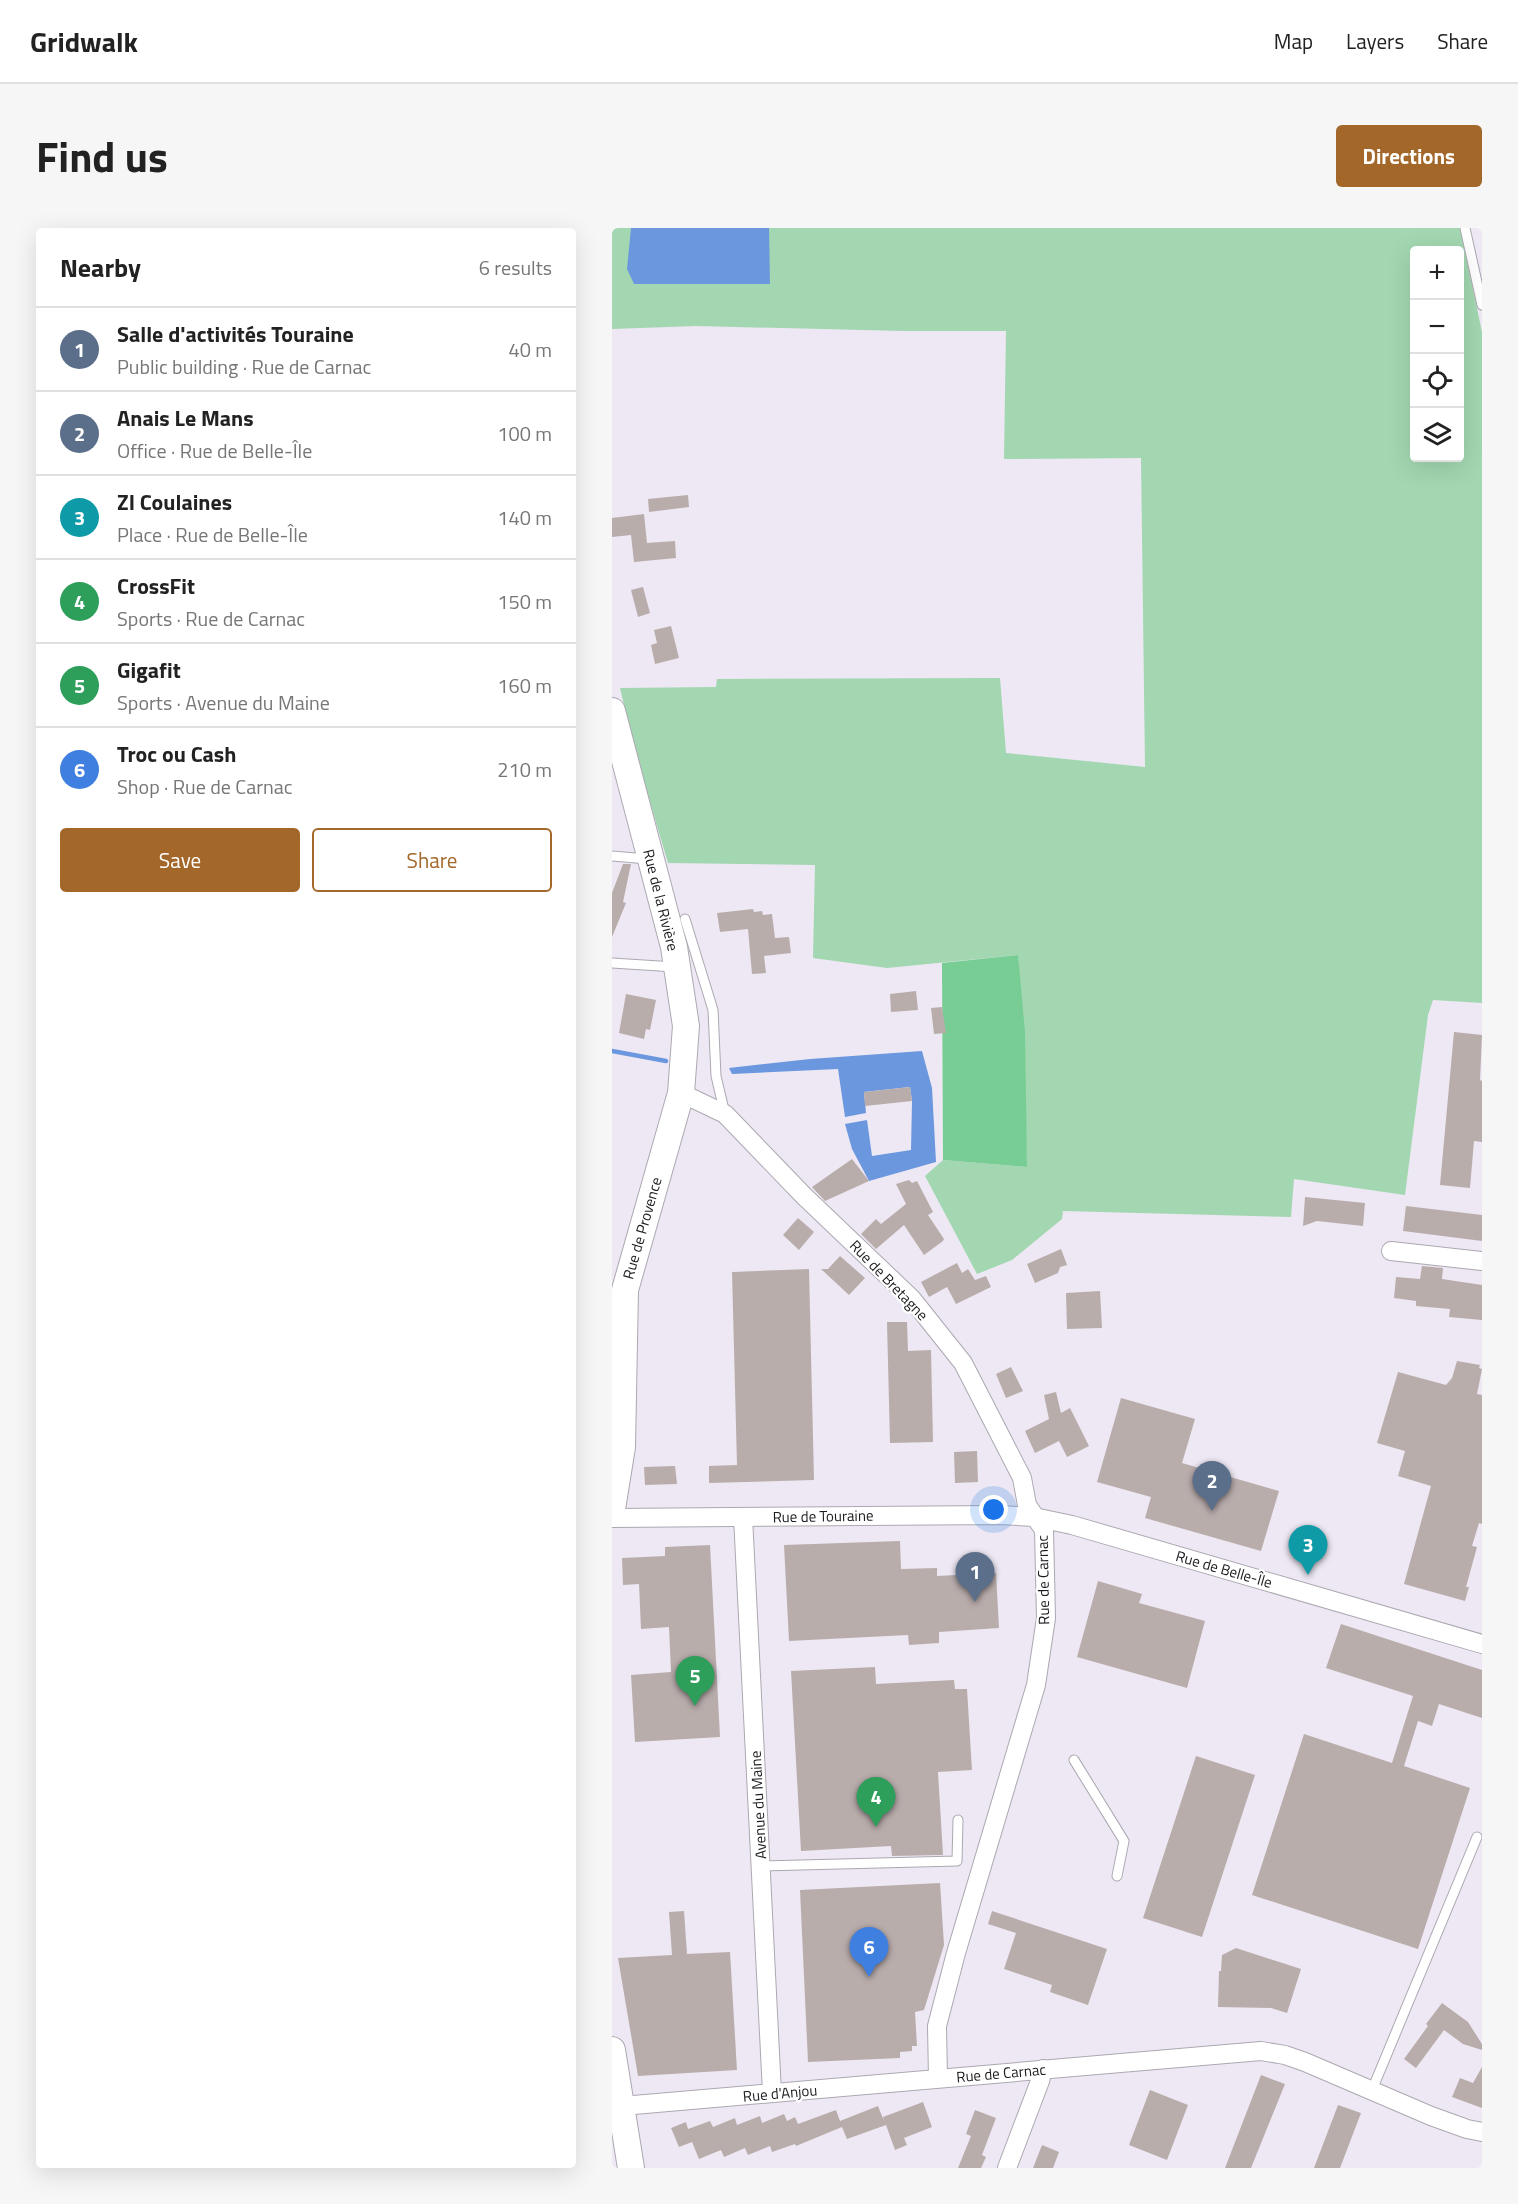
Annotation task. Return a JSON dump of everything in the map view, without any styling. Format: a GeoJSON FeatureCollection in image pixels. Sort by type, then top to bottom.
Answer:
{"type":"FeatureCollection","features":[{"type":"Feature","properties":{"kind":"street","name":"Rue de la Rivière"},"geometry":{"type":"LineString","coordinates":[[612,711],[674,947],[686,1026],[681,1093]]}},
{"type":"Feature","properties":{"kind":"street","name":"Rue de Bretagne"},"geometry":{"type":"LineString","coordinates":[[681,1093],[725,1114],[804,1196],[912,1299],[963,1363],[1022,1479],[1028,1505],[1034,1517]]}},
{"type":"Feature","properties":{"kind":"street","name":"Rue de Provence"},"geometry":{"type":"LineString","coordinates":[[612,1509],[622,1447],[625,1290],[681,1093]]}},
{"type":"Feature","properties":{"kind":"street"},"geometry":{"type":"LineString","coordinates":[[1391,1251],[1482,1261]]}},
{"type":"Feature","properties":{"kind":"street","name":"Rue de Touraine"},"geometry":{"type":"LineString","coordinates":[[612,1518],[1000,1515],[1034,1517]]}},
{"type":"Feature","properties":{"kind":"street","name":"Avenue du Maine"},"geometry":{"type":"LineString","coordinates":[[743,1517],[772,2093]]}},
{"type":"Feature","properties":{"kind":"street","name":"Rue de Belle-Île"},"geometry":{"type":"LineString","coordinates":[[1034,1517],[1072,1524],[1482,1644]]}},
{"type":"Feature","properties":{"kind":"street","name":"Rue de Carnac"},"geometry":{"type":"LineString","coordinates":[[1034,1517],[1044,1530],[1046,1618],[1036,1685],[956,1953],[937,2026],[938,2078],[1262,2051],[1285,2055],[1431,2116],[1482,2132]]}},
{"type":"Feature","properties":{"kind":"street"},"geometry":{"type":"LineString","coordinates":[[612,2050],[632,2168]]}},
{"type":"Feature","properties":{"kind":"street"},"geometry":{"type":"LineString","coordinates":[[1007,2168],[1043,2069]]}},
{"type":"Feature","properties":{"kind":"street","name":"Rue d'Anjou"},"geometry":{"type":"LineString","coordinates":[[622,2106],[938,2078]]}},
{"type":"Feature","properties":{"kind":"lane"},"geometry":{"type":"LineString","coordinates":[[1465,228],[1482,305]]}},
{"type":"Feature","properties":{"kind":"lane"},"geometry":{"type":"LineString","coordinates":[[612,856],[650,859]]}},
{"type":"Feature","properties":{"kind":"lane"},"geometry":{"type":"LineString","coordinates":[[685,919],[713,1010],[716,1076],[725,1114]]}},
{"type":"Feature","properties":{"kind":"lane"},"geometry":{"type":"LineString","coordinates":[[612,963],[677,968]]}},
{"type":"Feature","properties":{"kind":"lane"},"geometry":{"type":"LineString","coordinates":[[1074,1760],[1124,1841],[1117,1876]]}},
{"type":"Feature","properties":{"kind":"lane"},"geometry":{"type":"LineString","coordinates":[[761,1866],[957,1862],[958,1820]]}},
{"type":"Feature","properties":{"kind":"lane"},"geometry":{"type":"LineString","coordinates":[[1372,2090],[1477,1837]]}},
{"type":"Feature","properties":{"kind":"green space"},"geometry":{"type":"Polygon","coordinates":[[[612,228],[1460,228],[1464,246],[1410,246],[1410,462],[1464,462],[1464,247],[1482,332],[1482,1003],[1433,1000],[1428,1015],[1405,1195],[1294,1179],[1291,1217],[1063,1211],[1062,1219],[1012,1260],[977,1274],[925,1176],[943,1160],[1027,1167],[1018,955],[887,968],[813,958],[815,865],[668,863],[635,751],[620,688],[716,687],[717,679],[1000,678],[1006,753],[1145,767],[1141,458],[1004,459],[1006,331],[696,326],[612,329],[612,228]]]}},
{"type":"Feature","properties":{"kind":"green space"},"geometry":{"type":"Polygon","coordinates":[[[1018,955],[1025,1032],[1027,1167],[943,1160],[942,963],[1018,955]]]}},
{"type":"Feature","properties":{"kind":"water"},"geometry":{"type":"Polygon","coordinates":[[[631,228],[769,228],[770,284],[634,284],[627,269],[631,228]]]}},
{"type":"Feature","properties":{"kind":"water"},"geometry":{"type":"Polygon","coordinates":[[[922,1051],[932,1088],[936,1162],[869,1181],[852,1149],[845,1124],[867,1120],[872,1156],[911,1150],[910,1087],[864,1092],[866,1113],[845,1117],[838,1069],[732,1074],[729,1068],[810,1059],[922,1051]]]}},
{"type":"Feature","properties":{"kind":"building"},"geometry":{"type":"Polygon","coordinates":[[[688,495],[689,507],[649,512],[648,499],[688,495]]]}},
{"type":"Feature","properties":{"kind":"building"},"geometry":{"type":"Polygon","coordinates":[[[644,514],[647,543],[675,541],[676,558],[634,562],[631,535],[612,537],[612,518],[644,514]]]}},
{"type":"Feature","properties":{"kind":"building"},"geometry":{"type":"Polygon","coordinates":[[[643,587],[650,613],[638,617],[631,590],[643,587]]]}},
{"type":"Feature","properties":{"kind":"building"},"geometry":{"type":"Polygon","coordinates":[[[671,626],[679,658],[655,664],[651,645],[657,643],[654,630],[671,626]]]}},
{"type":"Feature","properties":{"kind":"building"},"geometry":{"type":"Polygon","coordinates":[[[623,864],[631,864],[623,902],[626,903],[612,937],[612,893],[623,864]]]}},
{"type":"Feature","properties":{"kind":"building"},"geometry":{"type":"Polygon","coordinates":[[[753,909],[754,912],[762,911],[763,915],[772,914],[775,938],[789,937],[791,953],[764,956],[766,973],[752,974],[748,929],[720,932],[717,913],[753,909]]]}},
{"type":"Feature","properties":{"kind":"building"},"geometry":{"type":"Polygon","coordinates":[[[916,991],[918,1010],[891,1012],[890,994],[916,991]]]}},
{"type":"Feature","properties":{"kind":"building"},"geometry":{"type":"Polygon","coordinates":[[[626,994],[656,1000],[650,1030],[646,1029],[644,1039],[619,1033],[626,994]]]}},
{"type":"Feature","properties":{"kind":"building"},"geometry":{"type":"Polygon","coordinates":[[[942,1007],[946,1033],[934,1034],[931,1008],[942,1007]]]}},
{"type":"Feature","properties":{"kind":"building"},"geometry":{"type":"Polygon","coordinates":[[[1454,1032],[1482,1035],[1480,1080],[1482,1081],[1482,1142],[1474,1141],[1470,1188],[1440,1185],[1454,1032]]]}},
{"type":"Feature","properties":{"kind":"building"},"geometry":{"type":"Polygon","coordinates":[[[910,1087],[912,1101],[865,1106],[864,1092],[910,1087]]]}},
{"type":"Feature","properties":{"kind":"building"},"geometry":{"type":"Polygon","coordinates":[[[852,1159],[869,1181],[825,1201],[812,1187],[852,1159]]]}},
{"type":"Feature","properties":{"kind":"building"},"geometry":{"type":"Polygon","coordinates":[[[909,1180],[912,1183],[917,1181],[933,1212],[928,1215],[944,1239],[924,1255],[904,1225],[876,1249],[861,1234],[876,1219],[881,1224],[906,1204],[896,1184],[909,1180]]]}},
{"type":"Feature","properties":{"kind":"building"},"geometry":{"type":"Polygon","coordinates":[[[1305,1197],[1365,1203],[1363,1226],[1317,1221],[1303,1226],[1305,1197]]]}},
{"type":"Feature","properties":{"kind":"building"},"geometry":{"type":"Polygon","coordinates":[[[1406,1206],[1482,1215],[1482,1241],[1403,1231],[1406,1206]]]}},
{"type":"Feature","properties":{"kind":"building"},"geometry":{"type":"Polygon","coordinates":[[[798,1218],[814,1232],[799,1250],[783,1235],[798,1218]]]}},
{"type":"Feature","properties":{"kind":"building"},"geometry":{"type":"Polygon","coordinates":[[[1061,1249],[1067,1265],[1060,1267],[1058,1273],[1035,1283],[1027,1264],[1061,1249]]]}},
{"type":"Feature","properties":{"kind":"building"},"geometry":{"type":"Polygon","coordinates":[[[840,1256],[865,1278],[849,1295],[821,1269],[828,1269],[840,1256]]]}},
{"type":"Feature","properties":{"kind":"building"},"geometry":{"type":"Polygon","coordinates":[[[957,1263],[962,1273],[968,1269],[975,1280],[986,1276],[991,1287],[956,1304],[947,1287],[929,1297],[921,1282],[957,1263]]]}},
{"type":"Feature","properties":{"kind":"building"},"geometry":{"type":"Polygon","coordinates":[[[1422,1266],[1443,1268],[1442,1279],[1482,1285],[1482,1320],[1449,1317],[1450,1309],[1416,1306],[1416,1301],[1394,1298],[1396,1277],[1420,1279],[1422,1266]]]}},
{"type":"Feature","properties":{"kind":"building"},"geometry":{"type":"Polygon","coordinates":[[[809,1269],[814,1480],[709,1483],[709,1466],[737,1465],[732,1272],[809,1269]]]}},
{"type":"Feature","properties":{"kind":"building"},"geometry":{"type":"Polygon","coordinates":[[[1100,1291],[1102,1328],[1067,1329],[1066,1293],[1100,1291]]]}},
{"type":"Feature","properties":{"kind":"building"},"geometry":{"type":"Polygon","coordinates":[[[887,1322],[907,1322],[908,1351],[931,1350],[933,1442],[890,1443],[887,1322]]]}},
{"type":"Feature","properties":{"kind":"building"},"geometry":{"type":"Polygon","coordinates":[[[1457,1361],[1480,1365],[1479,1368],[1482,1369],[1477,1394],[1482,1395],[1482,1524],[1479,1523],[1472,1546],[1477,1547],[1466,1587],[1469,1587],[1465,1601],[1404,1584],[1431,1486],[1398,1476],[1405,1451],[1377,1443],[1398,1372],[1446,1385],[1452,1378],[1457,1361]]]}},
{"type":"Feature","properties":{"kind":"building"},"geometry":{"type":"Polygon","coordinates":[[[1011,1367],[1023,1391],[1006,1398],[996,1374],[1011,1367]]]}},
{"type":"Feature","properties":{"kind":"building"},"geometry":{"type":"Polygon","coordinates":[[[1056,1392],[1061,1413],[1070,1408],[1089,1446],[1067,1457],[1059,1441],[1035,1453],[1025,1431],[1049,1419],[1044,1395],[1056,1392]]]}},
{"type":"Feature","properties":{"kind":"building"},"geometry":{"type":"Polygon","coordinates":[[[1121,1398],[1195,1419],[1182,1463],[1279,1491],[1261,1551],[1145,1518],[1151,1497],[1097,1482],[1121,1398]]]}},
{"type":"Feature","properties":{"kind":"building"},"geometry":{"type":"Polygon","coordinates":[[[977,1451],[978,1482],[955,1483],[954,1452],[977,1451]]]}},
{"type":"Feature","properties":{"kind":"building"},"geometry":{"type":"Polygon","coordinates":[[[675,1466],[677,1484],[645,1485],[644,1467],[675,1466]]]}},
{"type":"Feature","properties":{"kind":"building"},"geometry":{"type":"Polygon","coordinates":[[[900,1541],[901,1569],[937,1568],[937,1576],[996,1573],[999,1628],[939,1632],[939,1643],[909,1645],[908,1635],[789,1641],[784,1545],[900,1541]]]}},
{"type":"Feature","properties":{"kind":"building"},"geometry":{"type":"Polygon","coordinates":[[[710,1545],[720,1737],[635,1742],[631,1675],[671,1672],[669,1627],[641,1629],[639,1584],[623,1585],[622,1558],[665,1556],[665,1547],[710,1545]]]}},
{"type":"Feature","properties":{"kind":"building"},"geometry":{"type":"Polygon","coordinates":[[[1098,1581],[1142,1594],[1139,1603],[1205,1621],[1187,1688],[1077,1657],[1098,1581]]]}},
{"type":"Feature","properties":{"kind":"building"},"geometry":{"type":"Polygon","coordinates":[[[1341,1624],[1482,1670],[1482,1718],[1439,1704],[1432,1726],[1418,1721],[1404,1766],[1470,1788],[1418,1949],[1252,1895],[1304,1734],[1392,1763],[1413,1696],[1326,1668],[1341,1624]]]}},
{"type":"Feature","properties":{"kind":"building"},"geometry":{"type":"Polygon","coordinates":[[[875,1667],[876,1684],[954,1680],[955,1689],[967,1689],[972,1770],[938,1772],[943,1855],[892,1856],[891,1846],[801,1851],[791,1671],[875,1667]]]}},
{"type":"Feature","properties":{"kind":"building"},"geometry":{"type":"Polygon","coordinates":[[[1196,1756],[1255,1775],[1202,1937],[1143,1918],[1196,1756]]]}},
{"type":"Feature","properties":{"kind":"building"},"geometry":{"type":"Polygon","coordinates":[[[940,1883],[944,1945],[924,2010],[915,2012],[917,2046],[912,2046],[912,2051],[900,2052],[900,2058],[808,2062],[800,1890],[940,1883]]]}},
{"type":"Feature","properties":{"kind":"building"},"geometry":{"type":"Polygon","coordinates":[[[684,1911],[687,1954],[730,1952],[737,2070],[638,2076],[618,1958],[672,1955],[669,1912],[684,1911]]]}},
{"type":"Feature","properties":{"kind":"building"},"geometry":{"type":"Polygon","coordinates":[[[992,1911],[1107,1949],[1088,2005],[1050,1992],[1052,1985],[1004,1969],[1016,1933],[988,1924],[992,1911]]]}},
{"type":"Feature","properties":{"kind":"building"},"geometry":{"type":"Polygon","coordinates":[[[1236,1948],[1301,1969],[1287,2013],[1271,2008],[1218,2007],[1222,1955],[1236,1948]]]}},
{"type":"Feature","properties":{"kind":"building"},"geometry":{"type":"Polygon","coordinates":[[[1442,2003],[1468,2022],[1482,2044],[1482,2050],[1463,2044],[1444,2030],[1416,2068],[1404,2059],[1442,2003]]]}},
{"type":"Feature","properties":{"kind":"building"},"geometry":{"type":"Polygon","coordinates":[[[1482,2067],[1482,2108],[1452,2097],[1460,2078],[1473,2083],[1482,2067]]]}},
{"type":"Feature","properties":{"kind":"building"},"geometry":{"type":"Polygon","coordinates":[[[1261,2075],[1285,2084],[1251,2168],[1225,2168],[1261,2075]]]}},
{"type":"Feature","properties":{"kind":"building"},"geometry":{"type":"Polygon","coordinates":[[[1150,2090],[1188,2105],[1167,2160],[1129,2145],[1150,2090]]]}},
{"type":"Feature","properties":{"kind":"building"},"geometry":{"type":"Polygon","coordinates":[[[923,2102],[932,2127],[904,2138],[907,2145],[895,2150],[886,2125],[847,2139],[842,2127],[796,2146],[795,2144],[772,2152],[770,2146],[748,2155],[745,2148],[724,2157],[721,2150],[699,2159],[692,2142],[679,2147],[671,2128],[686,2122],[688,2129],[710,2121],[713,2127],[735,2118],[737,2125],[760,2116],[762,2123],[784,2114],[787,2121],[795,2117],[798,2124],[836,2110],[840,2121],[878,2106],[884,2121],[883,2117],[923,2102]]]}},
{"type":"Feature","properties":{"kind":"building"},"geometry":{"type":"Polygon","coordinates":[[[1338,2105],[1361,2113],[1340,2168],[1314,2168],[1338,2105]]]}},
{"type":"Feature","properties":{"kind":"building"},"geometry":{"type":"Polygon","coordinates":[[[975,2110],[996,2118],[982,2155],[986,2157],[981,2168],[958,2168],[971,2136],[966,2134],[975,2110]]]}},
{"type":"Feature","properties":{"kind":"building"},"geometry":{"type":"Polygon","coordinates":[[[1042,2145],[1059,2152],[1053,2168],[1033,2168],[1042,2145]]]}},
{"type":"Feature","properties":{"kind":"waterway"},"geometry":{"type":"LineString","coordinates":[[612,1051],[666,1061]]}},
{"type":"Feature","properties":{"kind":"place","name":"Anais Le Mans"},"geometry":{"type":"Point","coordinates":[1212,1511]}},
{"type":"Feature","properties":{"kind":"place","name":"ZI Coulaines"},"geometry":{"type":"Point","coordinates":[1308,1575]}},
{"type":"Feature","properties":{"kind":"place","name":"Salle d'activités Touraine"},"geometry":{"type":"Point","coordinates":[975,1602]}},
{"type":"Feature","properties":{"kind":"place","name":"Gigafit"},"geometry":{"type":"Point","coordinates":[695,1706]}},
{"type":"Feature","properties":{"kind":"place","name":"CrossFit"},"geometry":{"type":"Point","coordinates":[876,1827]}},
{"type":"Feature","properties":{"kind":"place","name":"Troc ou Cash"},"geometry":{"type":"Point","coordinates":[869,1977]}}]}
